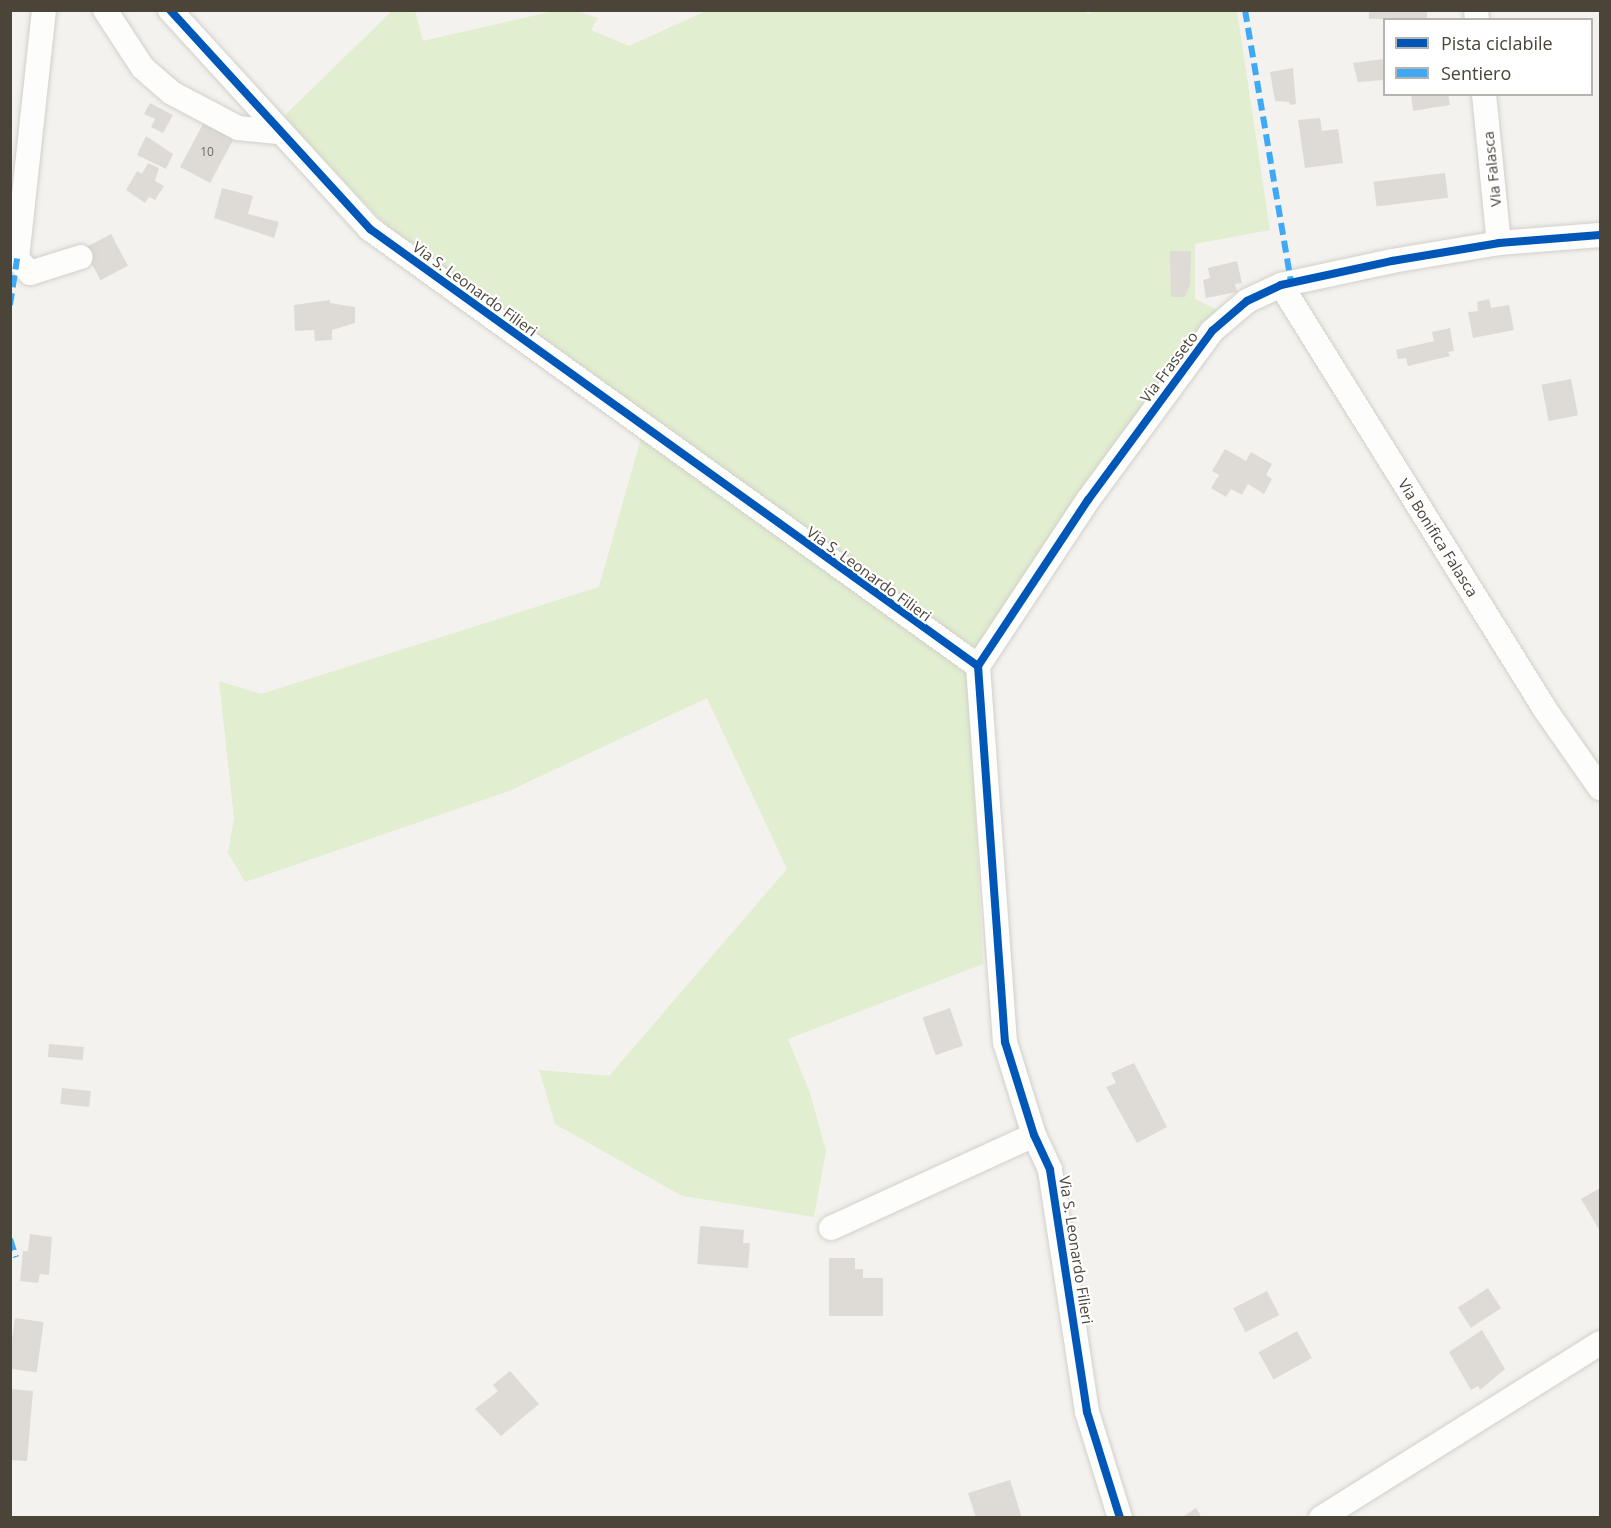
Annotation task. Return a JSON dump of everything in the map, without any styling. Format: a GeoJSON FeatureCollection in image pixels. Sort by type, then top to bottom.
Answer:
{"type":"FeatureCollection","features":[{"type":"Feature","properties":{"kind":"street"},"geometry":{"type":"LineString","coordinates":[[44,10],[16,259],[30,273],[81,257]]}},
{"type":"Feature","properties":{"kind":"street"},"geometry":{"type":"LineString","coordinates":[[105,10],[143,68],[172,93],[238,128],[278,132]]}},
{"type":"Feature","properties":{"kind":"street","name":"Via S. Leonardo Filieri"},"geometry":{"type":"LineString","coordinates":[[170,10],[278,132],[370,229],[978,666],[1005,1042],[1034,1135],[1050,1170],[1087,1412],[1120,1518]]}},
{"type":"Feature","properties":{"kind":"street","name":"Via Falasca"},"geometry":{"type":"LineString","coordinates":[[1484,96],[1499,243]]}},
{"type":"Feature","properties":{"kind":"street","name":"Via Frasseto"},"geometry":{"type":"LineString","coordinates":[[978,666],[1088,500],[1212,331],[1247,301],[1281,285],[1499,243],[1600,235]]}},
{"type":"Feature","properties":{"kind":"street","name":"Via Bonifica Falasca"},"geometry":{"type":"LineString","coordinates":[[1281,285],[1544,708],[1600,788]]}},
{"type":"Feature","properties":{"kind":"street"},"geometry":{"type":"LineString","coordinates":[[831,1228],[1034,1135]]}},
{"type":"Feature","properties":{"kind":"street"},"geometry":{"type":"LineString","coordinates":[[1321,1518],[1600,1343]]}},
{"type":"Feature","properties":{"kind":"green space"},"geometry":{"type":"Polygon","coordinates":[[[1083,10],[1088,14],[1096,10],[1237,11],[1270,230],[1195,244],[1195,299],[1221,312],[979,649],[960,649],[390,229],[282,118],[392,11],[415,11],[423,41],[554,11],[577,11],[598,18],[591,30],[629,46],[706,11],[1083,10]]]}},
{"type":"Feature","properties":{"kind":"green space"},"geometry":{"type":"Polygon","coordinates":[[[641,438],[968,670],[983,964],[788,1039],[810,1093],[826,1151],[814,1217],[682,1196],[555,1124],[539,1070],[609,1076],[787,869],[707,698],[509,791],[245,882],[228,853],[234,818],[219,681],[261,694],[599,587],[641,438]]]}},
{"type":"Feature","properties":{"kind":"building"},"geometry":{"type":"Polygon","coordinates":[[[1369,10],[1427,10],[1427,18],[1369,19],[1369,10]]]}},
{"type":"Feature","properties":{"kind":"building"},"geometry":{"type":"Polygon","coordinates":[[[1383,59],[1383,80],[1358,82],[1353,63],[1383,59]]]}},
{"type":"Feature","properties":{"kind":"building"},"geometry":{"type":"Polygon","coordinates":[[[1293,68],[1296,104],[1290,105],[1289,102],[1275,101],[1270,72],[1293,68]]]}},
{"type":"Feature","properties":{"kind":"building"},"geometry":{"type":"Polygon","coordinates":[[[1411,96],[1448,96],[1450,105],[1413,111],[1411,96]]]}},
{"type":"Feature","properties":{"kind":"building"},"geometry":{"type":"Polygon","coordinates":[[[150,103],[173,115],[163,133],[151,127],[155,119],[144,114],[150,103]]]}},
{"type":"Feature","properties":{"kind":"building"},"geometry":{"type":"Polygon","coordinates":[[[1320,118],[1322,131],[1338,129],[1343,163],[1305,168],[1298,120],[1320,118]]]}},
{"type":"Feature","properties":{"kind":"building"},"geometry":{"type":"Polygon","coordinates":[[[204,122],[234,138],[210,183],[180,167],[204,122]]]}},
{"type":"Feature","properties":{"kind":"building"},"geometry":{"type":"Polygon","coordinates":[[[146,136],[173,154],[166,169],[137,155],[146,136]]]}},
{"type":"Feature","properties":{"kind":"building"},"geometry":{"type":"Polygon","coordinates":[[[148,163],[159,168],[155,181],[164,186],[155,200],[149,197],[145,203],[126,190],[137,171],[142,174],[148,163]]]}},
{"type":"Feature","properties":{"kind":"building"},"geometry":{"type":"Polygon","coordinates":[[[1445,173],[1448,198],[1377,207],[1374,182],[1445,173]]]}},
{"type":"Feature","properties":{"kind":"building"},"geometry":{"type":"Polygon","coordinates":[[[222,188],[253,196],[248,214],[279,222],[274,238],[214,218],[222,188]]]}},
{"type":"Feature","properties":{"kind":"building"},"geometry":{"type":"Polygon","coordinates":[[[111,234],[128,266],[101,280],[84,249],[111,234]]]}},
{"type":"Feature","properties":{"kind":"building"},"geometry":{"type":"Polygon","coordinates":[[[1170,251],[1191,251],[1190,284],[1185,297],[1171,297],[1170,251]]]}},
{"type":"Feature","properties":{"kind":"building"},"geometry":{"type":"Polygon","coordinates":[[[1237,261],[1242,283],[1235,284],[1237,292],[1206,298],[1203,280],[1210,278],[1208,268],[1237,261]]]}},
{"type":"Feature","properties":{"kind":"building"},"geometry":{"type":"Polygon","coordinates":[[[1489,299],[1491,308],[1509,305],[1514,330],[1473,338],[1468,312],[1478,311],[1477,302],[1489,299]]]}},
{"type":"Feature","properties":{"kind":"building"},"geometry":{"type":"Polygon","coordinates":[[[330,300],[330,303],[355,307],[355,323],[332,330],[332,340],[315,341],[314,330],[295,331],[294,305],[330,300]]]}},
{"type":"Feature","properties":{"kind":"building"},"geometry":{"type":"Polygon","coordinates":[[[1450,328],[1454,351],[1448,352],[1450,356],[1408,366],[1406,358],[1398,359],[1396,350],[1434,341],[1432,332],[1450,328]]]}},
{"type":"Feature","properties":{"kind":"building"},"geometry":{"type":"Polygon","coordinates":[[[1571,379],[1578,415],[1549,421],[1542,385],[1571,379]]]}},
{"type":"Feature","properties":{"kind":"building"},"geometry":{"type":"Polygon","coordinates":[[[1225,449],[1246,461],[1251,452],[1272,464],[1266,475],[1272,479],[1264,494],[1248,484],[1242,495],[1231,489],[1226,497],[1211,488],[1219,475],[1212,471],[1225,449]]]}},
{"type":"Feature","properties":{"kind":"building"},"geometry":{"type":"Polygon","coordinates":[[[950,1008],[963,1046],[936,1055],[923,1017],[950,1008]]]}},
{"type":"Feature","properties":{"kind":"building"},"geometry":{"type":"Polygon","coordinates":[[[49,1044],[84,1047],[83,1060],[48,1057],[49,1044]]]}},
{"type":"Feature","properties":{"kind":"building"},"geometry":{"type":"Polygon","coordinates":[[[1134,1063],[1167,1127],[1137,1143],[1106,1087],[1116,1083],[1111,1073],[1134,1063]]]}},
{"type":"Feature","properties":{"kind":"building"},"geometry":{"type":"Polygon","coordinates":[[[62,1088],[91,1091],[89,1107],[60,1104],[62,1088]]]}},
{"type":"Feature","properties":{"kind":"building"},"geometry":{"type":"Polygon","coordinates":[[[1600,1188],[1600,1231],[1581,1199],[1600,1188]]]}},
{"type":"Feature","properties":{"kind":"building"},"geometry":{"type":"Polygon","coordinates":[[[700,1226],[744,1230],[743,1243],[750,1243],[748,1268],[697,1264],[700,1226]]]}},
{"type":"Feature","properties":{"kind":"building"},"geometry":{"type":"Polygon","coordinates":[[[30,1234],[52,1237],[49,1275],[40,1274],[38,1283],[20,1281],[23,1251],[28,1251],[30,1234]]]}},
{"type":"Feature","properties":{"kind":"building"},"geometry":{"type":"Polygon","coordinates":[[[829,1258],[855,1258],[855,1269],[863,1269],[863,1278],[883,1278],[883,1316],[829,1316],[829,1258]]]}},
{"type":"Feature","properties":{"kind":"building"},"geometry":{"type":"Polygon","coordinates":[[[1488,1288],[1501,1308],[1471,1328],[1458,1308],[1488,1288]]]}},
{"type":"Feature","properties":{"kind":"building"},"geometry":{"type":"Polygon","coordinates":[[[1267,1291],[1279,1315],[1245,1332],[1233,1308],[1267,1291]]]}},
{"type":"Feature","properties":{"kind":"building"},"geometry":{"type":"Polygon","coordinates":[[[15,1318],[44,1322],[37,1373],[10,1369],[15,1318]]]}},
{"type":"Feature","properties":{"kind":"building"},"geometry":{"type":"Polygon","coordinates":[[[1482,1330],[1505,1369],[1480,1390],[1478,1386],[1471,1390],[1449,1352],[1482,1330]]]}},
{"type":"Feature","properties":{"kind":"building"},"geometry":{"type":"Polygon","coordinates":[[[1297,1331],[1312,1358],[1274,1379],[1259,1352],[1297,1331]]]}},
{"type":"Feature","properties":{"kind":"building"},"geometry":{"type":"Polygon","coordinates":[[[510,1371],[539,1404],[501,1436],[475,1409],[498,1391],[493,1385],[510,1371]]]}},
{"type":"Feature","properties":{"kind":"building"},"geometry":{"type":"Polygon","coordinates":[[[10,1389],[33,1391],[27,1461],[10,1460],[10,1389]]]}},
{"type":"Feature","properties":{"kind":"building"},"geometry":{"type":"Polygon","coordinates":[[[1010,1480],[1022,1518],[976,1518],[968,1493],[1010,1480]]]}},
{"type":"Feature","properties":{"kind":"building"},"geometry":{"type":"Polygon","coordinates":[[[1196,1508],[1202,1518],[1181,1518],[1196,1508]]]}},
{"type":"Feature","properties":{"kind":"marked path"},"geometry":{"type":"LineString","coordinates":[[1245,10],[1291,283]]}},
{"type":"Feature","properties":{"kind":"marked path"},"geometry":{"type":"LineString","coordinates":[[10,305],[17,259]]}},
{"type":"Feature","properties":{"kind":"marked path"},"geometry":{"type":"LineString","coordinates":[[10,1239],[16,1257]]}},
{"type":"Feature","properties":{"kind":"cycle path"},"geometry":{"type":"LineString","coordinates":[[170,10],[370,229],[978,666],[1005,1042],[1034,1135],[1050,1170],[1087,1412],[1120,1518]]}},
{"type":"Feature","properties":{"kind":"cycle path"},"geometry":{"type":"LineString","coordinates":[[978,666],[1088,500],[1212,331],[1247,301],[1281,285],[1392,261],[1499,243],[1600,235]]}}]}
